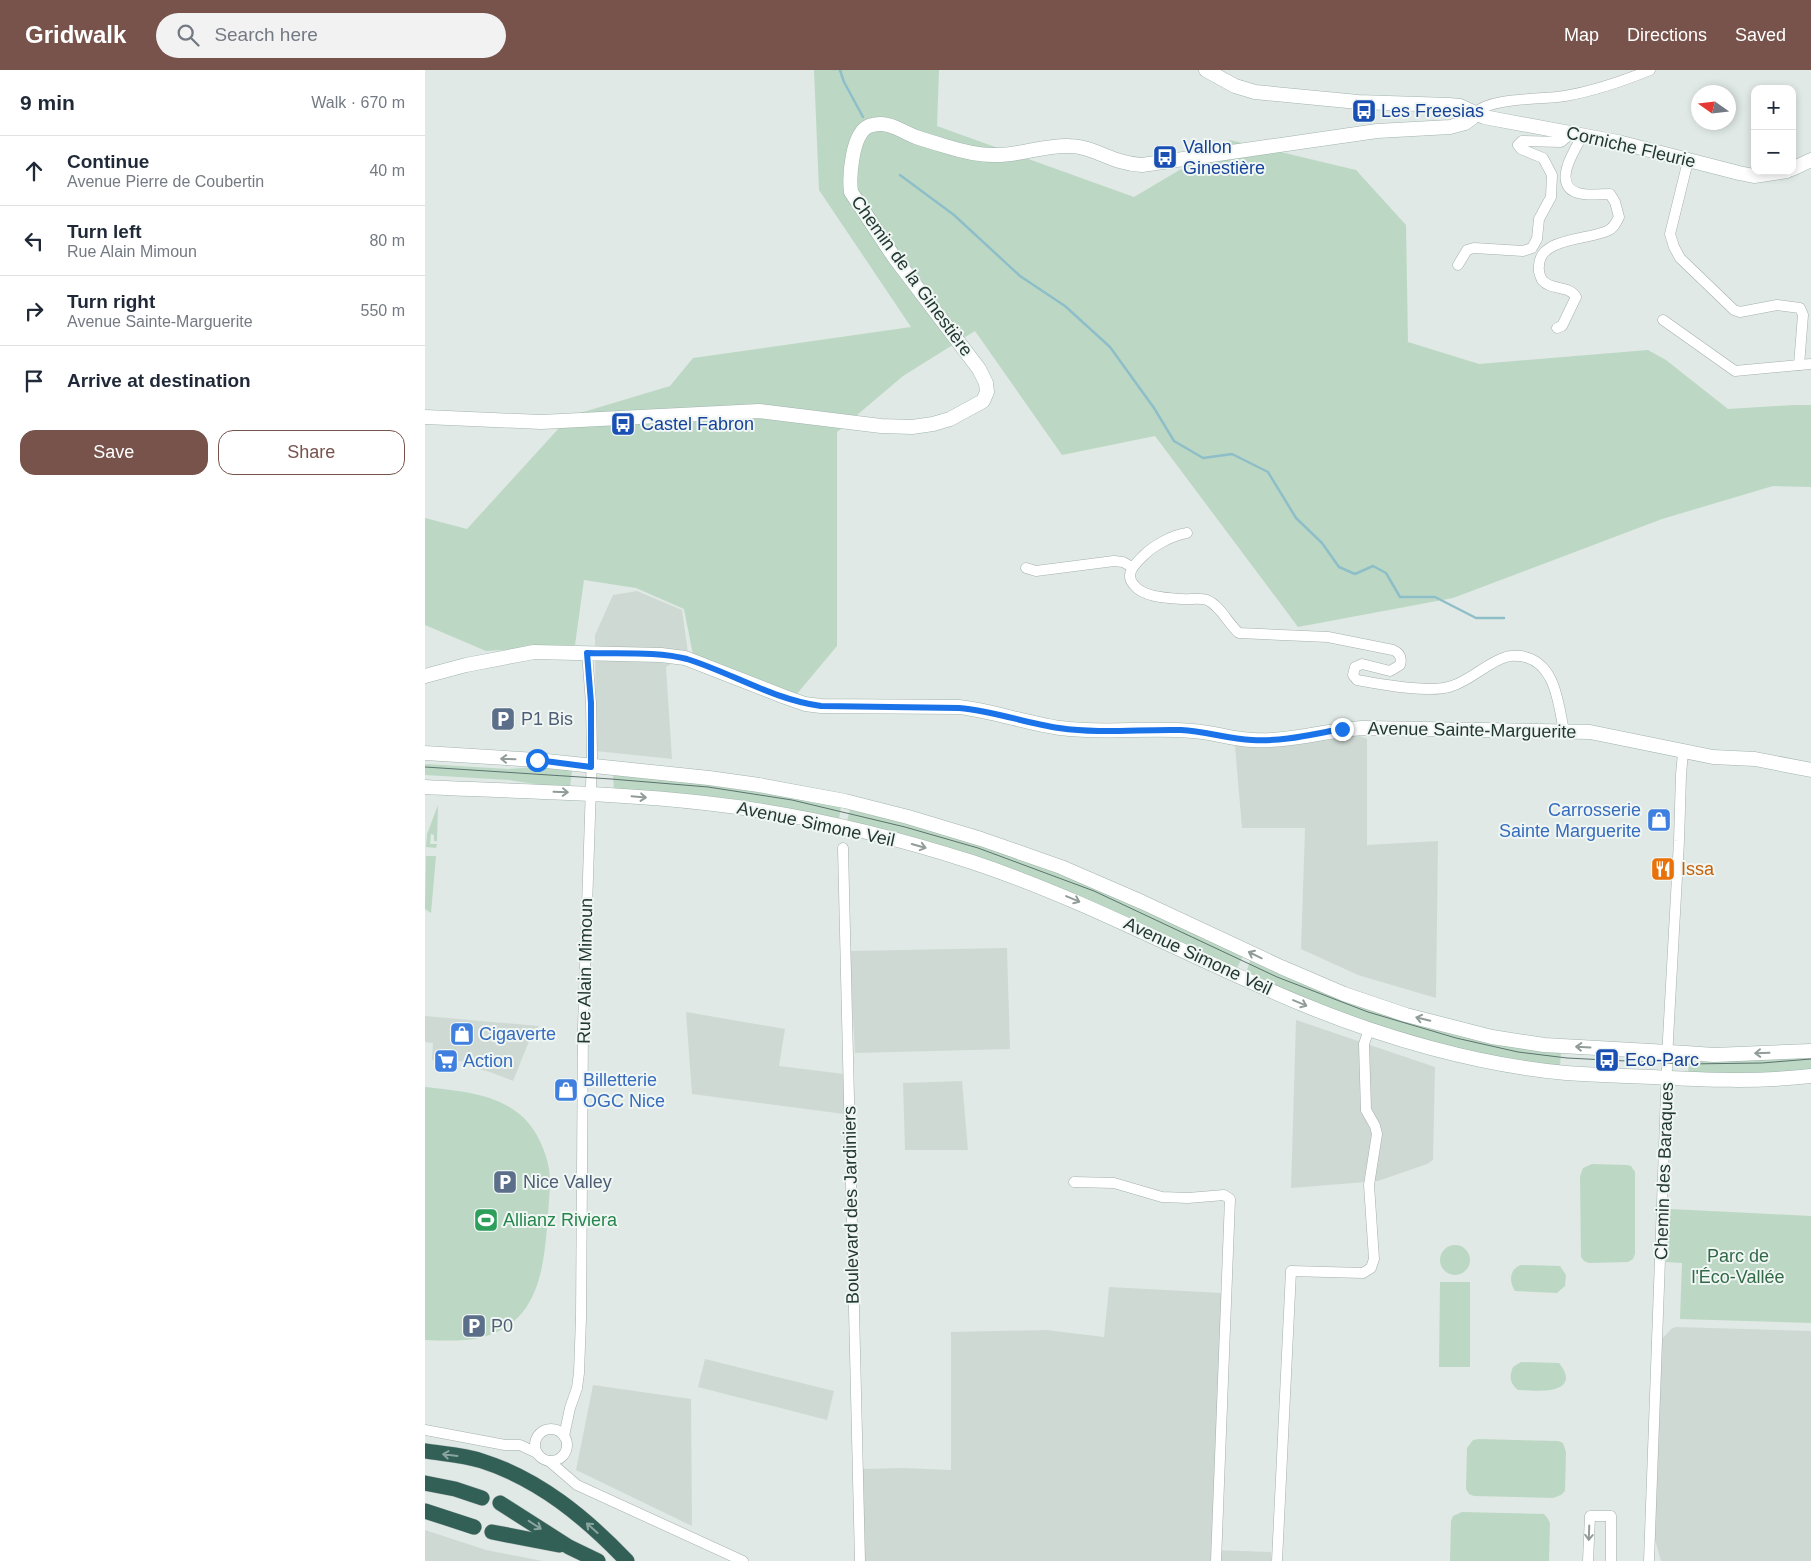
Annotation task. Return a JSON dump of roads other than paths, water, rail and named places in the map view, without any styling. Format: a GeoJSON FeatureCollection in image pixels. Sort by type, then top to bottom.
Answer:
{"type":"FeatureCollection","features":[{"type":"Feature","properties":{"kind":"highway"},"geometry":{"type":"LineString","coordinates":[[425,1451],[463,1456],[481,1461],[533,1483],[581,1518],[627,1561]]}},
{"type":"Feature","properties":{"kind":"highway"},"geometry":{"type":"LineString","coordinates":[[425,1483],[455,1489],[483,1498]]}},
{"type":"Feature","properties":{"kind":"highway"},"geometry":{"type":"LineString","coordinates":[[501,1503],[569,1547],[598,1561]]}},
{"type":"Feature","properties":{"kind":"highway"},"geometry":{"type":"LineString","coordinates":[[425,1511],[474,1527]]}},
{"type":"Feature","properties":{"kind":"highway"},"geometry":{"type":"LineString","coordinates":[[492,1532],[569,1547]]}},
{"type":"Feature","properties":{"kind":"main road"},"geometry":{"type":"LineString","coordinates":[[1206,70],[1235,86],[1255,92],[1358,102],[1460,106],[1475,113]]}},
{"type":"Feature","properties":{"kind":"main road","name":"Corniche Fleurie"},"geometry":{"type":"LineString","coordinates":[[1475,113],[1484,117],[1619,142],[1754,176],[1761,175]]}},
{"type":"Feature","properties":{"kind":"main road","name":"Chemin de la Ginestière"},"geometry":{"type":"LineString","coordinates":[[425,418],[541,422],[759,411],[881,426],[912,427],[950,419],[983,401],[987,392],[986,383],[979,369],[894,257],[851,192],[849,180],[858,138],[863,130],[870,125],[883,124],[936,144],[979,154],[997,156],[1068,146],[1091,150],[1117,162],[1141,164],[1377,131],[1450,127],[1465,122],[1472,118],[1475,113]]}},
{"type":"Feature","properties":{"kind":"main road"},"geometry":{"type":"LineString","coordinates":[[1796,167],[1811,160]]}},
{"type":"Feature","properties":{"kind":"main road","name":"Avenue Sainte-Marguerite"},"geometry":{"type":"LineString","coordinates":[[425,676],[534,652],[661,655],[685,658],[805,704],[821,706],[977,709],[1030,723],[1062,728],[1097,731],[1194,731],[1252,740],[1273,740],[1342,729],[1363,728],[1563,731],[1606,734],[1683,752],[1713,757],[1762,760],[1811,770]]}},
{"type":"Feature","properties":{"kind":"main road","name":"Avenue Simone Veil"},"geometry":{"type":"LineString","coordinates":[[425,754],[532,760],[759,785],[845,801],[908,817],[981,839],[1061,867],[1151,906],[1313,982],[1407,1015],[1492,1037],[1544,1045],[1667,1052],[1723,1054],[1811,1050]]}},
{"type":"Feature","properties":{"kind":"main road","name":"Avenue Simone Veil"},"geometry":{"type":"LineString","coordinates":[[425,787],[590,793],[671,799],[753,809],[844,826],[941,853],[1052,890],[1279,994],[1369,1029],[1453,1053],[1517,1066],[1566,1072],[1667,1078],[1761,1079],[1811,1076]]}},
{"type":"Feature","properties":{"kind":"street"},"geometry":{"type":"LineString","coordinates":[[1475,113],[1487,105],[1565,96],[1613,84],[1650,70]]}},
{"type":"Feature","properties":{"kind":"street"},"geometry":{"type":"LineString","coordinates":[[1458,265],[1467,250],[1474,248],[1523,251],[1532,248],[1537,239],[1539,219],[1551,197],[1552,175],[1543,158],[1521,149],[1518,145],[1522,141],[1561,142],[1578,134]]}},
{"type":"Feature","properties":{"kind":"street"},"geometry":{"type":"LineString","coordinates":[[1557,328],[1562,326],[1576,297],[1573,291],[1545,283],[1541,279],[1539,269],[1541,256],[1555,244],[1609,231],[1619,217],[1615,202],[1610,194],[1579,194],[1570,189],[1566,182],[1567,168],[1578,134]]}},
{"type":"Feature","properties":{"kind":"street"},"geometry":{"type":"LineString","coordinates":[[1689,160],[1670,234],[1674,247],[1680,258],[1733,310],[1740,312],[1777,305],[1800,308],[1803,315],[1799,365]]}},
{"type":"Feature","properties":{"kind":"street"},"geometry":{"type":"LineString","coordinates":[[1663,320],[1735,371],[1811,364]]}},
{"type":"Feature","properties":{"kind":"street"},"geometry":{"type":"LineString","coordinates":[[1187,533],[1177,534],[1147,553],[1132,567],[1130,573],[1131,583],[1138,590],[1151,595],[1208,600],[1216,605],[1232,627],[1239,633],[1328,637],[1393,650],[1398,652],[1401,660],[1400,665],[1390,671],[1363,664],[1355,667],[1353,675],[1357,680],[1386,686],[1437,689],[1452,686],[1506,656],[1529,658],[1546,671],[1555,688],[1563,731]]}},
{"type":"Feature","properties":{"kind":"street"},"geometry":{"type":"LineString","coordinates":[[1026,568],[1036,570],[1114,561],[1123,562],[1132,567]]}},
{"type":"Feature","properties":{"kind":"street","name":"Rue Alain Mimoun"},"geometry":{"type":"LineString","coordinates":[[564,1436],[570,1408],[577,1388],[580,1346],[583,1028],[591,767],[591,703],[587,653]]}},
{"type":"Feature","properties":{"kind":"street","name":"Chemin des Baraques"},"geometry":{"type":"LineString","coordinates":[[1649,1561],[1667,1052],[1683,752]]}},
{"type":"Feature","properties":{"kind":"street","name":"Boulevard des Jardiniers"},"geometry":{"type":"LineString","coordinates":[[843,848],[860,1561]]}},
{"type":"Feature","properties":{"kind":"street"},"geometry":{"type":"LineString","coordinates":[[1277,1561],[1291,1271],[1363,1273],[1371,1268],[1374,1259],[1369,1185],[1377,1134],[1375,1126],[1366,1110],[1364,1044],[1369,1029]]}},
{"type":"Feature","properties":{"kind":"street"},"geometry":{"type":"LineString","coordinates":[[1074,1182],[1114,1183],[1162,1197],[1188,1198],[1223,1195],[1230,1198],[1216,1561]]}},
{"type":"Feature","properties":{"kind":"street","name":"Rue Alain Mimoun"},"geometry":{"type":"LineString","coordinates":[[551,1430],[570,1408]]}},
{"type":"Feature","properties":{"kind":"street"},"geometry":{"type":"LineString","coordinates":[[425,1430],[520,1445],[549,1461],[577,1485],[743,1561]]}},
{"type":"Feature","properties":{"kind":"street"},"geometry":{"type":"LineString","coordinates":[[520,1445],[547,1430],[560,1432],[564,1436],[567,1445],[564,1455],[569,1479]]}},
{"type":"Feature","properties":{"kind":"street"},"geometry":{"type":"LineString","coordinates":[[537,1453],[536,1444],[539,1436]]}},
{"type":"Feature","properties":{"kind":"street"},"geometry":{"type":"LineString","coordinates":[[549,1461],[558,1460],[564,1455]]}},
{"type":"Feature","properties":{"kind":"street"},"geometry":{"type":"LineString","coordinates":[[1589,1561],[1590,1516],[1611,1516],[1611,1561]]}},
{"type":"Feature","properties":{"kind":"waterway"},"geometry":{"type":"LineString","coordinates":[[840,70],[844,82],[863,117]]}},
{"type":"Feature","properties":{"kind":"waterway"},"geometry":{"type":"LineString","coordinates":[[900,175],[954,215],[1020,276],[1065,306],[1110,347],[1154,408],[1174,441],[1203,458],[1232,454],[1268,472],[1296,518],[1322,543],[1339,567],[1355,574],[1373,566],[1386,573],[1400,597],[1435,597],[1476,618],[1504,618]]}},
{"type":"Feature","properties":{"kind":"tram line"},"geometry":{"type":"LineString","coordinates":[[425,767],[708,787],[792,800],[905,827],[978,848],[1094,891],[1277,977],[1368,1012],[1456,1038],[1518,1052],[1567,1058],[1686,1064],[1762,1063],[1811,1059]]}},
{"type":"Feature","properties":{"kind":"place","name":"Les Freesias"},"geometry":{"type":"Point","coordinates":[1364,111]}},
{"type":"Feature","properties":{"kind":"place","name":"Vallon Ginestière"},"geometry":{"type":"Point","coordinates":[1165,157]}},
{"type":"Feature","properties":{"kind":"place","name":"Castel Fabron"},"geometry":{"type":"Point","coordinates":[623,424]}},
{"type":"Feature","properties":{"kind":"place","name":"P1 Bis"},"geometry":{"type":"Point","coordinates":[503,719]}},
{"type":"Feature","properties":{"kind":"place","name":"Carrosserie Sainte Marguerite"},"geometry":{"type":"Point","coordinates":[1659,820]}},
{"type":"Feature","properties":{"kind":"place","name":"Issa"},"geometry":{"type":"Point","coordinates":[1663,869]}},
{"type":"Feature","properties":{"kind":"place","name":"Cigaverte"},"geometry":{"type":"Point","coordinates":[462,1034]}},
{"type":"Feature","properties":{"kind":"place","name":"Eco-Parc"},"geometry":{"type":"Point","coordinates":[1607,1060]}},
{"type":"Feature","properties":{"kind":"place","name":"Action"},"geometry":{"type":"Point","coordinates":[446,1061]}},
{"type":"Feature","properties":{"kind":"place","name":"Billetterie OGC Nice"},"geometry":{"type":"Point","coordinates":[566,1090]}},
{"type":"Feature","properties":{"kind":"place","name":"Nice Valley"},"geometry":{"type":"Point","coordinates":[505,1182]}},
{"type":"Feature","properties":{"kind":"place","name":"Allianz Riviera"},"geometry":{"type":"Point","coordinates":[486,1220]}},
{"type":"Feature","properties":{"kind":"place","name":"P0"},"geometry":{"type":"Point","coordinates":[474,1326]}},
{"type":"Feature","properties":{"kind":"park label","name":"Parc de l'Éco-Vallée"},"geometry":{"type":"Point","coordinates":[1738,1266]}}]}
